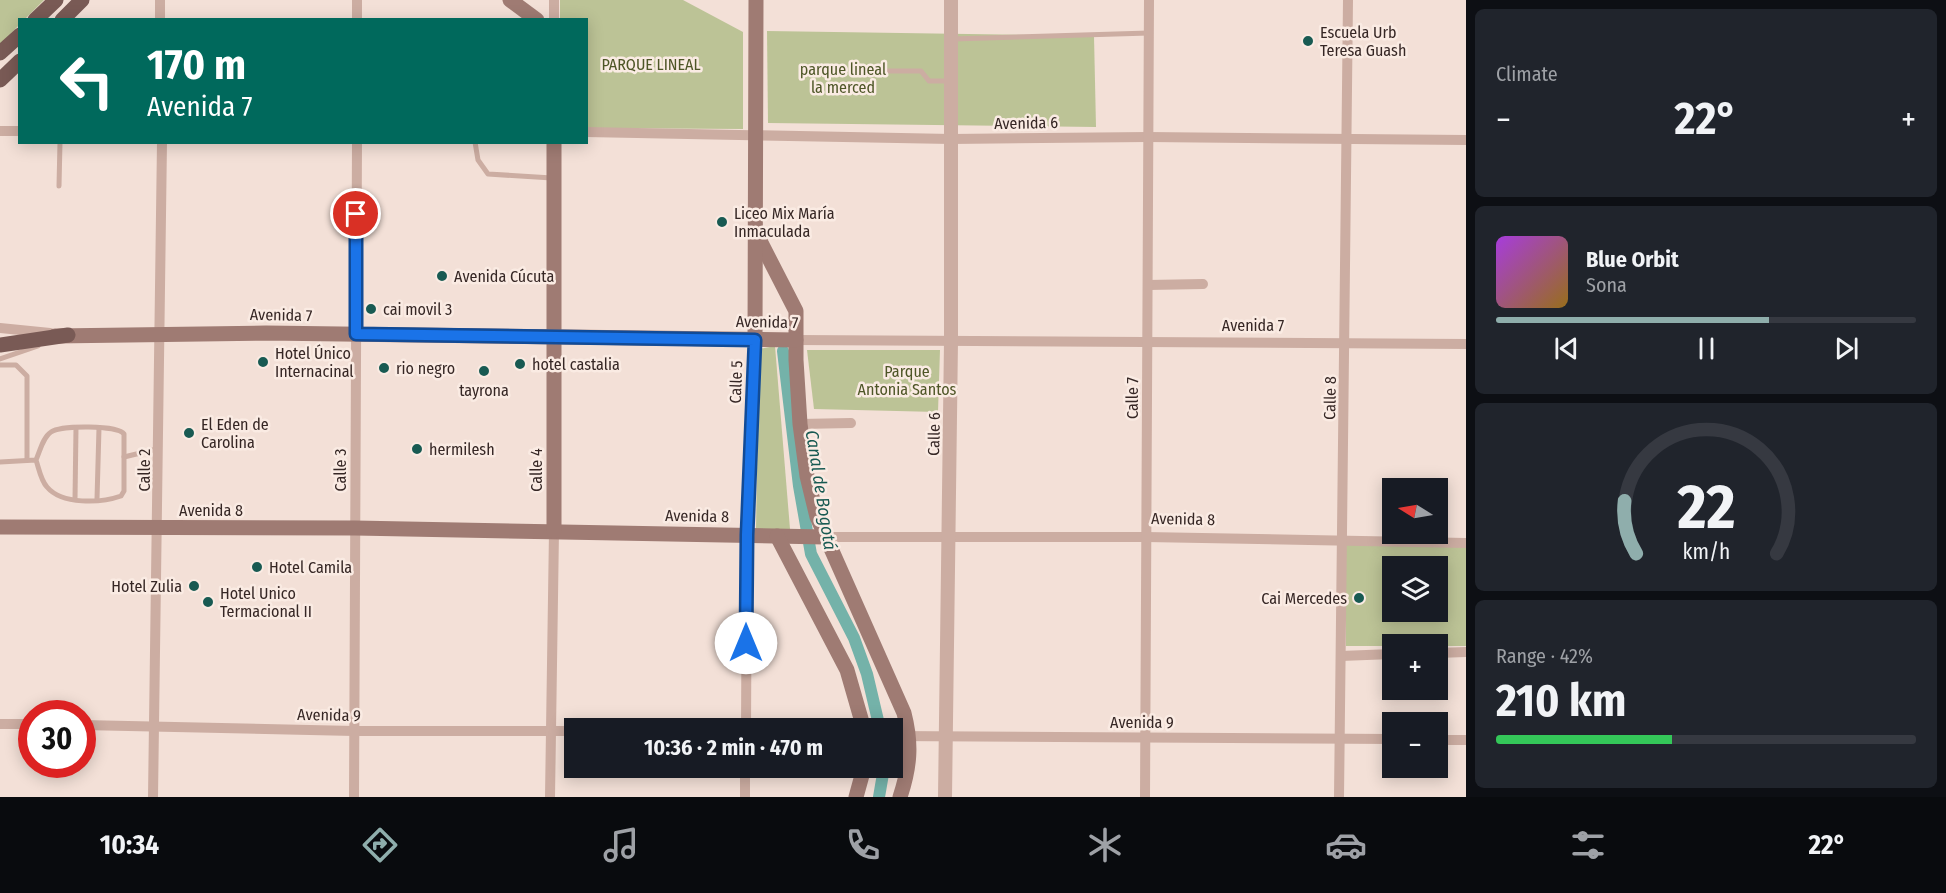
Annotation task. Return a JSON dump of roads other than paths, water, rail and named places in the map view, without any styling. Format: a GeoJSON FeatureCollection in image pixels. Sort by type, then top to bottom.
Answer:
{"type":"FeatureCollection","features":[{"type":"Feature","properties":{"kind":"main road"},"geometry":{"type":"LineString","coordinates":[[37,18],[56,0]]}},
{"type":"Feature","properties":{"kind":"main road"},"geometry":{"type":"LineString","coordinates":[[64,18],[82,0]]}},
{"type":"Feature","properties":{"kind":"main road"},"geometry":{"type":"LineString","coordinates":[[510,0],[534,18]]}},
{"type":"Feature","properties":{"kind":"main road","name":"Calle 5"},"geometry":{"type":"LineString","coordinates":[[755,340],[758,237],[756,0]]}},
{"type":"Feature","properties":{"kind":"main road"},"geometry":{"type":"LineString","coordinates":[[0,53],[18,36]]}},
{"type":"Feature","properties":{"kind":"main road"},"geometry":{"type":"LineString","coordinates":[[0,80],[18,63]]}},
{"type":"Feature","properties":{"kind":"main road","name":"Calle 4"},"geometry":{"type":"LineString","coordinates":[[554,144],[554,531]]}},
{"type":"Feature","properties":{"kind":"main road"},"geometry":{"type":"LineString","coordinates":[[758,237],[796,311],[795,340],[800,424],[812,537],[892,681],[897,718]]}},
{"type":"Feature","properties":{"kind":"main road","name":"Avenida 7"},"geometry":{"type":"LineString","coordinates":[[0,337],[159,333],[795,340]]}},
{"type":"Feature","properties":{"kind":"main road"},"geometry":{"type":"LineString","coordinates":[[0,345],[68,335]]}},
{"type":"Feature","properties":{"kind":"main road","name":"Avenida 8"},"geometry":{"type":"LineString","coordinates":[[0,527],[355,528],[812,537]]}},
{"type":"Feature","properties":{"kind":"main road"},"geometry":{"type":"LineString","coordinates":[[777,536],[847,670],[861,718]]}},
{"type":"Feature","properties":{"kind":"main road"},"geometry":{"type":"LineString","coordinates":[[900,797],[908,773],[903,752]]}},
{"type":"Feature","properties":{"kind":"main road"},"geometry":{"type":"LineString","coordinates":[[856,797],[861,778]]}},
{"type":"Feature","properties":{"kind":"street"},"geometry":{"type":"LineString","coordinates":[[160,0],[160,18]]}},
{"type":"Feature","properties":{"kind":"street"},"geometry":{"type":"LineString","coordinates":[[357,0],[357,18]]}},
{"type":"Feature","properties":{"kind":"street"},"geometry":{"type":"LineString","coordinates":[[554,0],[554,18]]}},
{"type":"Feature","properties":{"kind":"street","name":"Calle 6"},"geometry":{"type":"LineString","coordinates":[[945,797],[951,342],[951,0]]}},
{"type":"Feature","properties":{"kind":"street","name":"Calle 7"},"geometry":{"type":"LineString","coordinates":[[1145,797],[1149,0]]}},
{"type":"Feature","properties":{"kind":"street","name":"Calle 8"},"geometry":{"type":"LineString","coordinates":[[1339,797],[1346,343],[1348,0]]}},
{"type":"Feature","properties":{"kind":"street"},"geometry":{"type":"LineString","coordinates":[[0,131],[18,130]]}},
{"type":"Feature","properties":{"kind":"street","name":"Avenida 6"},"geometry":{"type":"LineString","coordinates":[[588,132],[951,139],[1148,137],[1466,140]]}},
{"type":"Feature","properties":{"kind":"street","name":"Calle 2"},"geometry":{"type":"LineString","coordinates":[[153,797],[159,528],[162,144]]}},
{"type":"Feature","properties":{"kind":"street","name":"Calle 3"},"geometry":{"type":"LineString","coordinates":[[354,797],[357,144]]}},
{"type":"Feature","properties":{"kind":"street"},"geometry":{"type":"LineString","coordinates":[[1148,285],[1203,284]]}},
{"type":"Feature","properties":{"kind":"street","name":"Avenida 7"},"geometry":{"type":"LineString","coordinates":[[0,327],[68,335]]}},
{"type":"Feature","properties":{"kind":"street","name":"Calle 5"},"geometry":{"type":"LineString","coordinates":[[746,718],[747,535],[755,340]]}},
{"type":"Feature","properties":{"kind":"street","name":"Avenida 7"},"geometry":{"type":"LineString","coordinates":[[795,340],[1466,344]]}},
{"type":"Feature","properties":{"kind":"street"},"geometry":{"type":"LineString","coordinates":[[800,424],[851,423]]}},
{"type":"Feature","properties":{"kind":"street","name":"Calle 4"},"geometry":{"type":"LineString","coordinates":[[550,797],[549,731],[554,531]]}},
{"type":"Feature","properties":{"kind":"street","name":"Avenida 8"},"geometry":{"type":"LineString","coordinates":[[812,537],[1146,537],[1466,543]]}},
{"type":"Feature","properties":{"kind":"street"},"geometry":{"type":"LineString","coordinates":[[1448,653],[1466,652]]}},
{"type":"Feature","properties":{"kind":"street"},"geometry":{"type":"LineString","coordinates":[[1341,656],[1382,654]]}},
{"type":"Feature","properties":{"kind":"street"},"geometry":{"type":"LineString","coordinates":[[0,724],[18,724]]}},
{"type":"Feature","properties":{"kind":"street","name":"Avenida 9"},"geometry":{"type":"LineString","coordinates":[[96,725],[354,731],[564,731]]}},
{"type":"Feature","properties":{"kind":"street","name":"Avenida 9"},"geometry":{"type":"LineString","coordinates":[[903,736],[1382,740]]}},
{"type":"Feature","properties":{"kind":"street"},"geometry":{"type":"LineString","coordinates":[[1448,740],[1466,740]]}},
{"type":"Feature","properties":{"kind":"street"},"geometry":{"type":"LineString","coordinates":[[745,778],[745,797]]}},
{"type":"Feature","properties":{"kind":"lane"},"geometry":{"type":"LineString","coordinates":[[951,39],[1149,33]]}},
{"type":"Feature","properties":{"kind":"lane"},"geometry":{"type":"LineString","coordinates":[[868,71],[921,71],[929,81],[951,81]]}},
{"type":"Feature","properties":{"kind":"lane"},"geometry":{"type":"LineString","coordinates":[[59,186],[60,144]]}},
{"type":"Feature","properties":{"kind":"lane"},"geometry":{"type":"LineString","coordinates":[[475,144],[478,160],[488,174],[554,178]]}},
{"type":"Feature","properties":{"kind":"lane"},"geometry":{"type":"LineString","coordinates":[[0,359],[68,335]]}},
{"type":"Feature","properties":{"kind":"lane"},"geometry":{"type":"LineString","coordinates":[[0,365],[16,365],[27,376],[27,460]]}},
{"type":"Feature","properties":{"kind":"lane"},"geometry":{"type":"LineString","coordinates":[[63,427],[76,428],[122,430],[124,491],[121,496],[75,499],[55,495],[45,485],[36,460],[43,442],[50,432],[63,427]]}},
{"type":"Feature","properties":{"kind":"lane"},"geometry":{"type":"LineString","coordinates":[[75,499],[76,428]]}},
{"type":"Feature","properties":{"kind":"lane"},"geometry":{"type":"LineString","coordinates":[[97,499],[99,429]]}},
{"type":"Feature","properties":{"kind":"lane"},"geometry":{"type":"LineString","coordinates":[[124,457],[159,448]]}},
{"type":"Feature","properties":{"kind":"lane"},"geometry":{"type":"LineString","coordinates":[[0,462],[36,460]]}},
{"type":"Feature","properties":{"kind":"waterway","name":"Canal de Bogotá"},"geometry":{"type":"LineString","coordinates":[[783,351],[799,486],[811,554],[854,638],[867,674],[877,718]]}},
{"type":"Feature","properties":{"kind":"waterway","name":"Canal de Bogotá"},"geometry":{"type":"LineString","coordinates":[[879,797],[882,778]]}},
{"type":"Feature","properties":{"kind":"place","name":"Escuela Urb Teresa Guash"},"geometry":{"type":"Point","coordinates":[1308,41]}},
{"type":"Feature","properties":{"kind":"place","name":"Liceo Mix María Inmaculada"},"geometry":{"type":"Point","coordinates":[722,222]}},
{"type":"Feature","properties":{"kind":"place","name":"Avenida Cúcuta"},"geometry":{"type":"Point","coordinates":[442,276]}},
{"type":"Feature","properties":{"kind":"place","name":"cai movil 3"},"geometry":{"type":"Point","coordinates":[371,309]}},
{"type":"Feature","properties":{"kind":"place","name":"Hotel Único Internacinal"},"geometry":{"type":"Point","coordinates":[263,362]}},
{"type":"Feature","properties":{"kind":"place","name":"hotel castalia"},"geometry":{"type":"Point","coordinates":[520,364]}},
{"type":"Feature","properties":{"kind":"place","name":"rio negro"},"geometry":{"type":"Point","coordinates":[384,368]}},
{"type":"Feature","properties":{"kind":"place","name":"tayrona"},"geometry":{"type":"Point","coordinates":[484,371]}},
{"type":"Feature","properties":{"kind":"place","name":"El Eden de Carolina"},"geometry":{"type":"Point","coordinates":[189,433]}},
{"type":"Feature","properties":{"kind":"place","name":"hermilesh"},"geometry":{"type":"Point","coordinates":[417,449]}},
{"type":"Feature","properties":{"kind":"place","name":"Hotel Camila"},"geometry":{"type":"Point","coordinates":[257,567]}},
{"type":"Feature","properties":{"kind":"place","name":"Hotel Zulia"},"geometry":{"type":"Point","coordinates":[194,586]}},
{"type":"Feature","properties":{"kind":"place","name":"Cai Mercedes"},"geometry":{"type":"Point","coordinates":[1359,598]}},
{"type":"Feature","properties":{"kind":"place","name":"Hotel Unico Termacional II"},"geometry":{"type":"Point","coordinates":[208,602]}},
{"type":"Feature","properties":{"kind":"park label","name":"PARQUE LINEAL"},"geometry":{"type":"Point","coordinates":[651,64]}},
{"type":"Feature","properties":{"kind":"park label","name":"parque lineal la merced"},"geometry":{"type":"Point","coordinates":[843,78]}},
{"type":"Feature","properties":{"kind":"park label","name":"Parque Antonia Santos"},"geometry":{"type":"Point","coordinates":[907,380]}}]}
